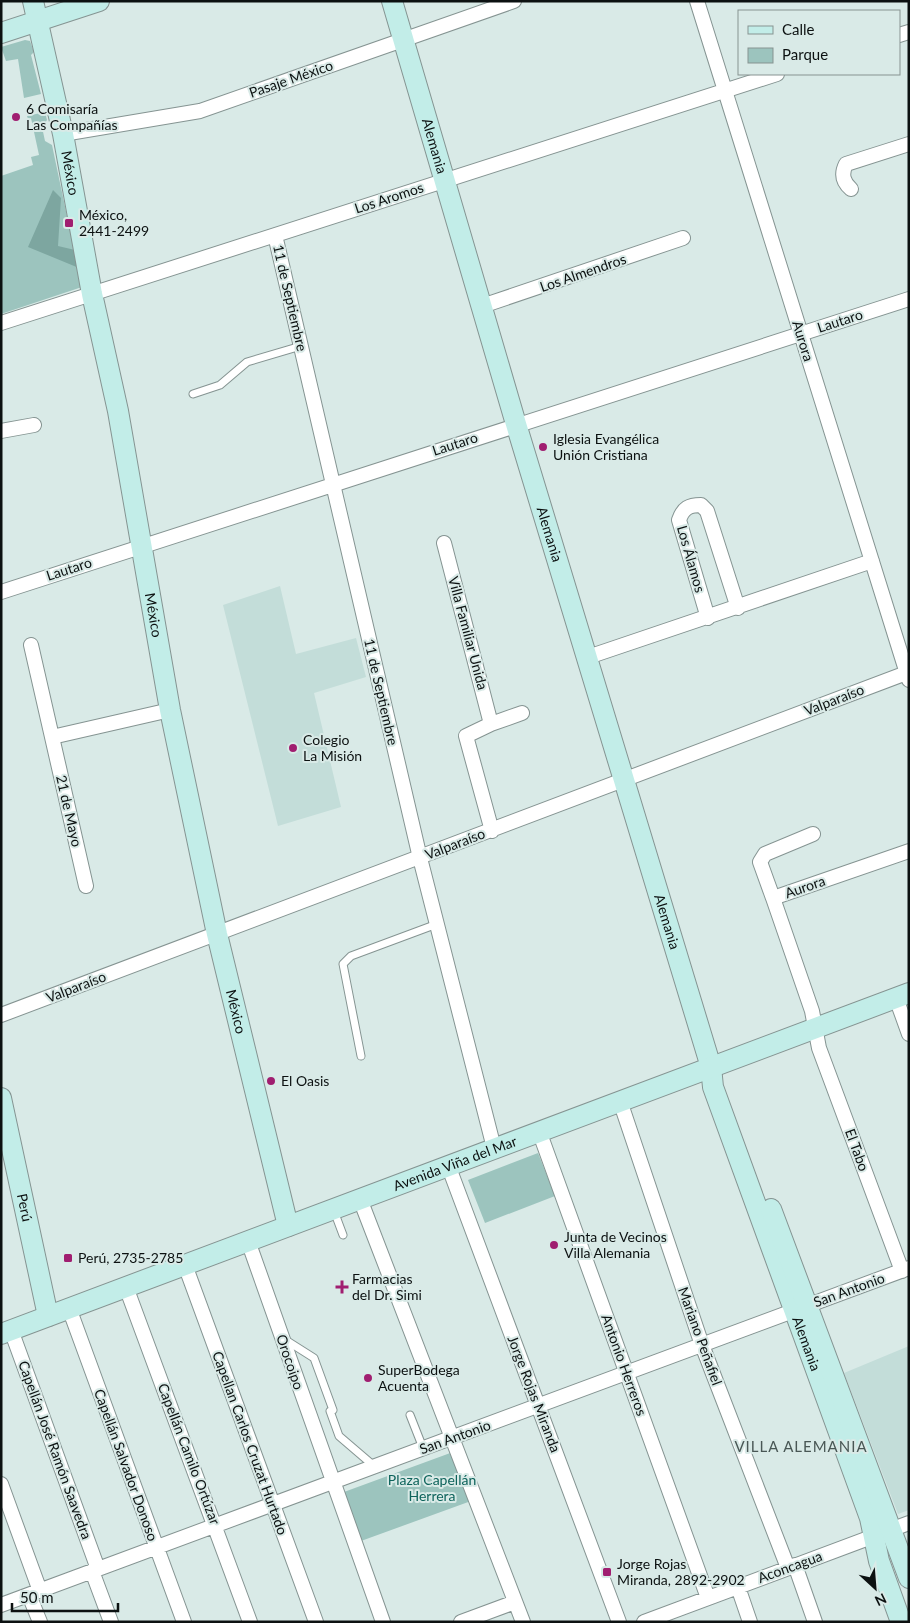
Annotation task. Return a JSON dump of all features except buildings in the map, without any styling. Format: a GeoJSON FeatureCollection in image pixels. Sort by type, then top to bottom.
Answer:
{"type":"FeatureCollection","features":[{"type":"Feature","properties":{"kind":"main road"},"geometry":{"type":"LineString","coordinates":[[1,32],[35,11],[98,1]]}},
{"type":"Feature","properties":{"kind":"main road","name":"Alemania"},"geometry":{"type":"LineString","coordinates":[[392,1],[516,424],[712,1066],[716,1096],[800,1308],[866,1509],[891,1530],[909,1578]]}},
{"type":"Feature","properties":{"kind":"main road","name":"México"},"geometry":{"type":"LineString","coordinates":[[35,11],[63,134],[92,294],[118,411],[143,545],[170,710],[218,934],[288,1226]]}},
{"type":"Feature","properties":{"kind":"main road","name":"Avenida Viña del Mar"},"geometry":{"type":"LineString","coordinates":[[6,1332],[902,995]]}},
{"type":"Feature","properties":{"kind":"main road","name":"Perú"},"geometry":{"type":"LineString","coordinates":[[1,1098],[48,1316]]}},
{"type":"Feature","properties":{"kind":"main road","name":"Alemania"},"geometry":{"type":"LineString","coordinates":[[891,1530],[882,1569],[901,1622]]}},
{"type":"Feature","properties":{"kind":"street","name":"Pasaje México"},"geometry":{"type":"LineString","coordinates":[[63,134],[200,111],[514,1]]}},
{"type":"Feature","properties":{"kind":"street","name":"Aurora"},"geometry":{"type":"LineString","coordinates":[[697,1],[908,675]]}},
{"type":"Feature","properties":{"kind":"street","name":"Los Aromos"},"geometry":{"type":"LineString","coordinates":[[1,323],[774,75]]}},
{"type":"Feature","properties":{"kind":"street"},"geometry":{"type":"LineString","coordinates":[[851,190],[845,184],[843,175],[846,164],[909,144]]}},
{"type":"Feature","properties":{"kind":"street","name":"11 de Septiembre"},"geometry":{"type":"LineString","coordinates":[[275,235],[420,858],[494,1148]]}},
{"type":"Feature","properties":{"kind":"street","name":"Los Almendros"},"geometry":{"type":"LineString","coordinates":[[482,306],[683,238]]}},
{"type":"Feature","properties":{"kind":"street","name":"Lautaro"},"geometry":{"type":"LineString","coordinates":[[1,592],[516,424],[909,299]]}},
{"type":"Feature","properties":{"kind":"street"},"geometry":{"type":"LineString","coordinates":[[1,432],[34,425]]}},
{"type":"Feature","properties":{"kind":"street","name":"Los Álamos"},"geometry":{"type":"LineString","coordinates":[[708,618],[679,520],[681,512],[691,505],[701,505],[707,511],[738,608]]}},
{"type":"Feature","properties":{"kind":"street","name":"Villa Familiar Unida"},"geometry":{"type":"LineString","coordinates":[[444,543],[491,724]]}},
{"type":"Feature","properties":{"kind":"street"},"geometry":{"type":"LineString","coordinates":[[588,657],[738,608],[872,561]]}},
{"type":"Feature","properties":{"kind":"street","name":"21 de Mayo"},"geometry":{"type":"LineString","coordinates":[[31,645],[86,886]]}},
{"type":"Feature","properties":{"kind":"street","name":"Valparaíso"},"geometry":{"type":"LineString","coordinates":[[1,1015],[908,675]]}},
{"type":"Feature","properties":{"kind":"street"},"geometry":{"type":"LineString","coordinates":[[52,737],[170,710]]}},
{"type":"Feature","properties":{"kind":"street"},"geometry":{"type":"LineString","coordinates":[[492,831],[466,736],[491,724],[522,713]]}},
{"type":"Feature","properties":{"kind":"street"},"geometry":{"type":"LineString","coordinates":[[773,898],[760,862],[762,858],[765,854],[813,834]]}},
{"type":"Feature","properties":{"kind":"street","name":"Aurora"},"geometry":{"type":"LineString","coordinates":[[815,1028],[812,1011],[773,898],[909,851]]}},
{"type":"Feature","properties":{"kind":"street"},"geometry":{"type":"LineString","coordinates":[[902,995],[909,1034]]}},
{"type":"Feature","properties":{"kind":"street","name":"El Tabo"},"geometry":{"type":"LineString","coordinates":[[815,1028],[819,1048],[905,1269]]}},
{"type":"Feature","properties":{"kind":"street","name":"Mariano Peñafiel"},"geometry":{"type":"LineString","coordinates":[[620,1101],[702,1345],[815,1622]]}},
{"type":"Feature","properties":{"kind":"street","name":"Antonio Herreros"},"geometry":{"type":"LineString","coordinates":[[539,1131],[708,1598]]}},
{"type":"Feature","properties":{"kind":"street","name":"Jorge Rojas Miranda"},"geometry":{"type":"LineString","coordinates":[[448,1165],[619,1622]]}},
{"type":"Feature","properties":{"kind":"street"},"geometry":{"type":"LineString","coordinates":[[360,1199],[523,1622]]}},
{"type":"Feature","properties":{"kind":"street","name":"Orocoipo"},"geometry":{"type":"LineString","coordinates":[[248,1241],[382,1622]]}},
{"type":"Feature","properties":{"kind":"street","name":"Capellan Carlos Cruzat Hurtado"},"geometry":{"type":"LineString","coordinates":[[185,1265],[316,1622]]}},
{"type":"Feature","properties":{"kind":"street","name":"San Antonio"},"geometry":{"type":"LineString","coordinates":[[1,1605],[905,1269]]}},
{"type":"Feature","properties":{"kind":"street","name":"Capellán Camilo Ortúzar"},"geometry":{"type":"LineString","coordinates":[[126,1287],[250,1622]]}},
{"type":"Feature","properties":{"kind":"street","name":"Capellán Salvador Donoso"},"geometry":{"type":"LineString","coordinates":[[69,1308],[184,1622]]}},
{"type":"Feature","properties":{"kind":"street","name":"Capellán José Ramón Saavedra"},"geometry":{"type":"LineString","coordinates":[[6,1332],[95,1570],[111,1622]]}},
{"type":"Feature","properties":{"kind":"street"},"geometry":{"type":"LineString","coordinates":[[1,1484],[35,1593],[40,1622]]}},
{"type":"Feature","properties":{"kind":"street","name":"Aconcagua"},"geometry":{"type":"LineString","coordinates":[[644,1622],[682,1615],[708,1598],[891,1530]]}},
{"type":"Feature","properties":{"kind":"street"},"geometry":{"type":"LineString","coordinates":[[738,1587],[750,1622]]}},
{"type":"Feature","properties":{"kind":"street"},"geometry":{"type":"LineString","coordinates":[[461,1622],[515,1602]]}},
{"type":"Feature","properties":{"kind":"lane"},"geometry":{"type":"LineString","coordinates":[[193,394],[220,385],[240,366],[252,360],[301,346]]}},
{"type":"Feature","properties":{"kind":"lane"},"geometry":{"type":"LineString","coordinates":[[360,1056],[343,973],[343,964],[350,956],[437,924]]}},
{"type":"Feature","properties":{"kind":"lane"},"geometry":{"type":"LineString","coordinates":[[333,1209],[343,1235]]}},
{"type":"Feature","properties":{"kind":"lane"},"geometry":{"type":"LineString","coordinates":[[282,1337],[314,1358],[333,1410],[330,1411],[339,1436],[374,1467]]}},
{"type":"Feature","properties":{"kind":"lane"},"geometry":{"type":"LineString","coordinates":[[410,1416],[423,1448]]}},
{"type":"Feature","properties":{"kind":"shaded area"},"geometry":{"type":"Polygon","coordinates":[[[53,190],[61,198],[58,246],[75,250],[79,268],[28,247],[53,190]]]}},
{"type":"Feature","properties":{"kind":"shaded area","name":"Colegio La Misión"},"geometry":{"type":"Polygon","coordinates":[[[280,586],[296,654],[356,638],[366,677],[314,693],[341,807],[278,826],[223,605],[280,586]]]}},
{"type":"Feature","properties":{"kind":"shaded area"},"geometry":{"type":"Polygon","coordinates":[[[909,1346],[909,1510],[898,1514],[844,1373],[909,1346]]]}},
{"type":"Feature","properties":{"kind":"green space"},"geometry":{"type":"Polygon","coordinates":[[[25,40],[30,41],[34,52],[31,55],[41,94],[24,98],[18,59],[6,61],[1,47],[25,40]]]}},
{"type":"Feature","properties":{"kind":"green space"},"geometry":{"type":"Polygon","coordinates":[[[45,112],[47,120],[42,127],[45,141],[52,145],[82,287],[1,314],[1,176],[33,165],[31,157],[39,155],[31,118],[28,119],[27,116],[45,112]]]}},
{"type":"Feature","properties":{"kind":"green space"},"geometry":{"type":"Polygon","coordinates":[[[538,1153],[555,1196],[485,1223],[468,1180],[538,1153]]]}},
{"type":"Feature","properties":{"kind":"green space","name":"Plaza Capellán Herrera"},"geometry":{"type":"Polygon","coordinates":[[[453,1452],[471,1501],[361,1541],[344,1492],[453,1452]]]}},
{"type":"Feature","properties":{"kind":"place","name":"6 Comisaría Las Compañías"},"geometry":{"type":"Point","coordinates":[16,117]}},
{"type":"Feature","properties":{"kind":"place","name":"México, 2441-2499"},"geometry":{"type":"Point","coordinates":[69,223]}},
{"type":"Feature","properties":{"kind":"place","name":"Iglesia Evangélica Unión Cristiana"},"geometry":{"type":"Point","coordinates":[543,447]}},
{"type":"Feature","properties":{"kind":"place","name":"Colegio La Misión"},"geometry":{"type":"Point","coordinates":[293,748]}},
{"type":"Feature","properties":{"kind":"place","name":"El Oasis"},"geometry":{"type":"Point","coordinates":[271,1081]}},
{"type":"Feature","properties":{"kind":"place","name":"Junta de Vecinos Villa Alemania"},"geometry":{"type":"Point","coordinates":[554,1245]}},
{"type":"Feature","properties":{"kind":"place","name":"Perú, 2735-2785"},"geometry":{"type":"Point","coordinates":[68,1258]}},
{"type":"Feature","properties":{"kind":"place","name":"Farmacias del Dr. Simi"},"geometry":{"type":"Point","coordinates":[342,1287]}},
{"type":"Feature","properties":{"kind":"place","name":"SuperBodega Acuenta"},"geometry":{"type":"Point","coordinates":[368,1378]}},
{"type":"Feature","properties":{"kind":"place","name":"Jorge Rojas Miranda, 2892-2902"},"geometry":{"type":"Point","coordinates":[607,1572]}},
{"type":"Feature","properties":{"kind":"district","name":"VILLA ALEMANIA"},"geometry":{"type":"Point","coordinates":[801,1447]}}]}
